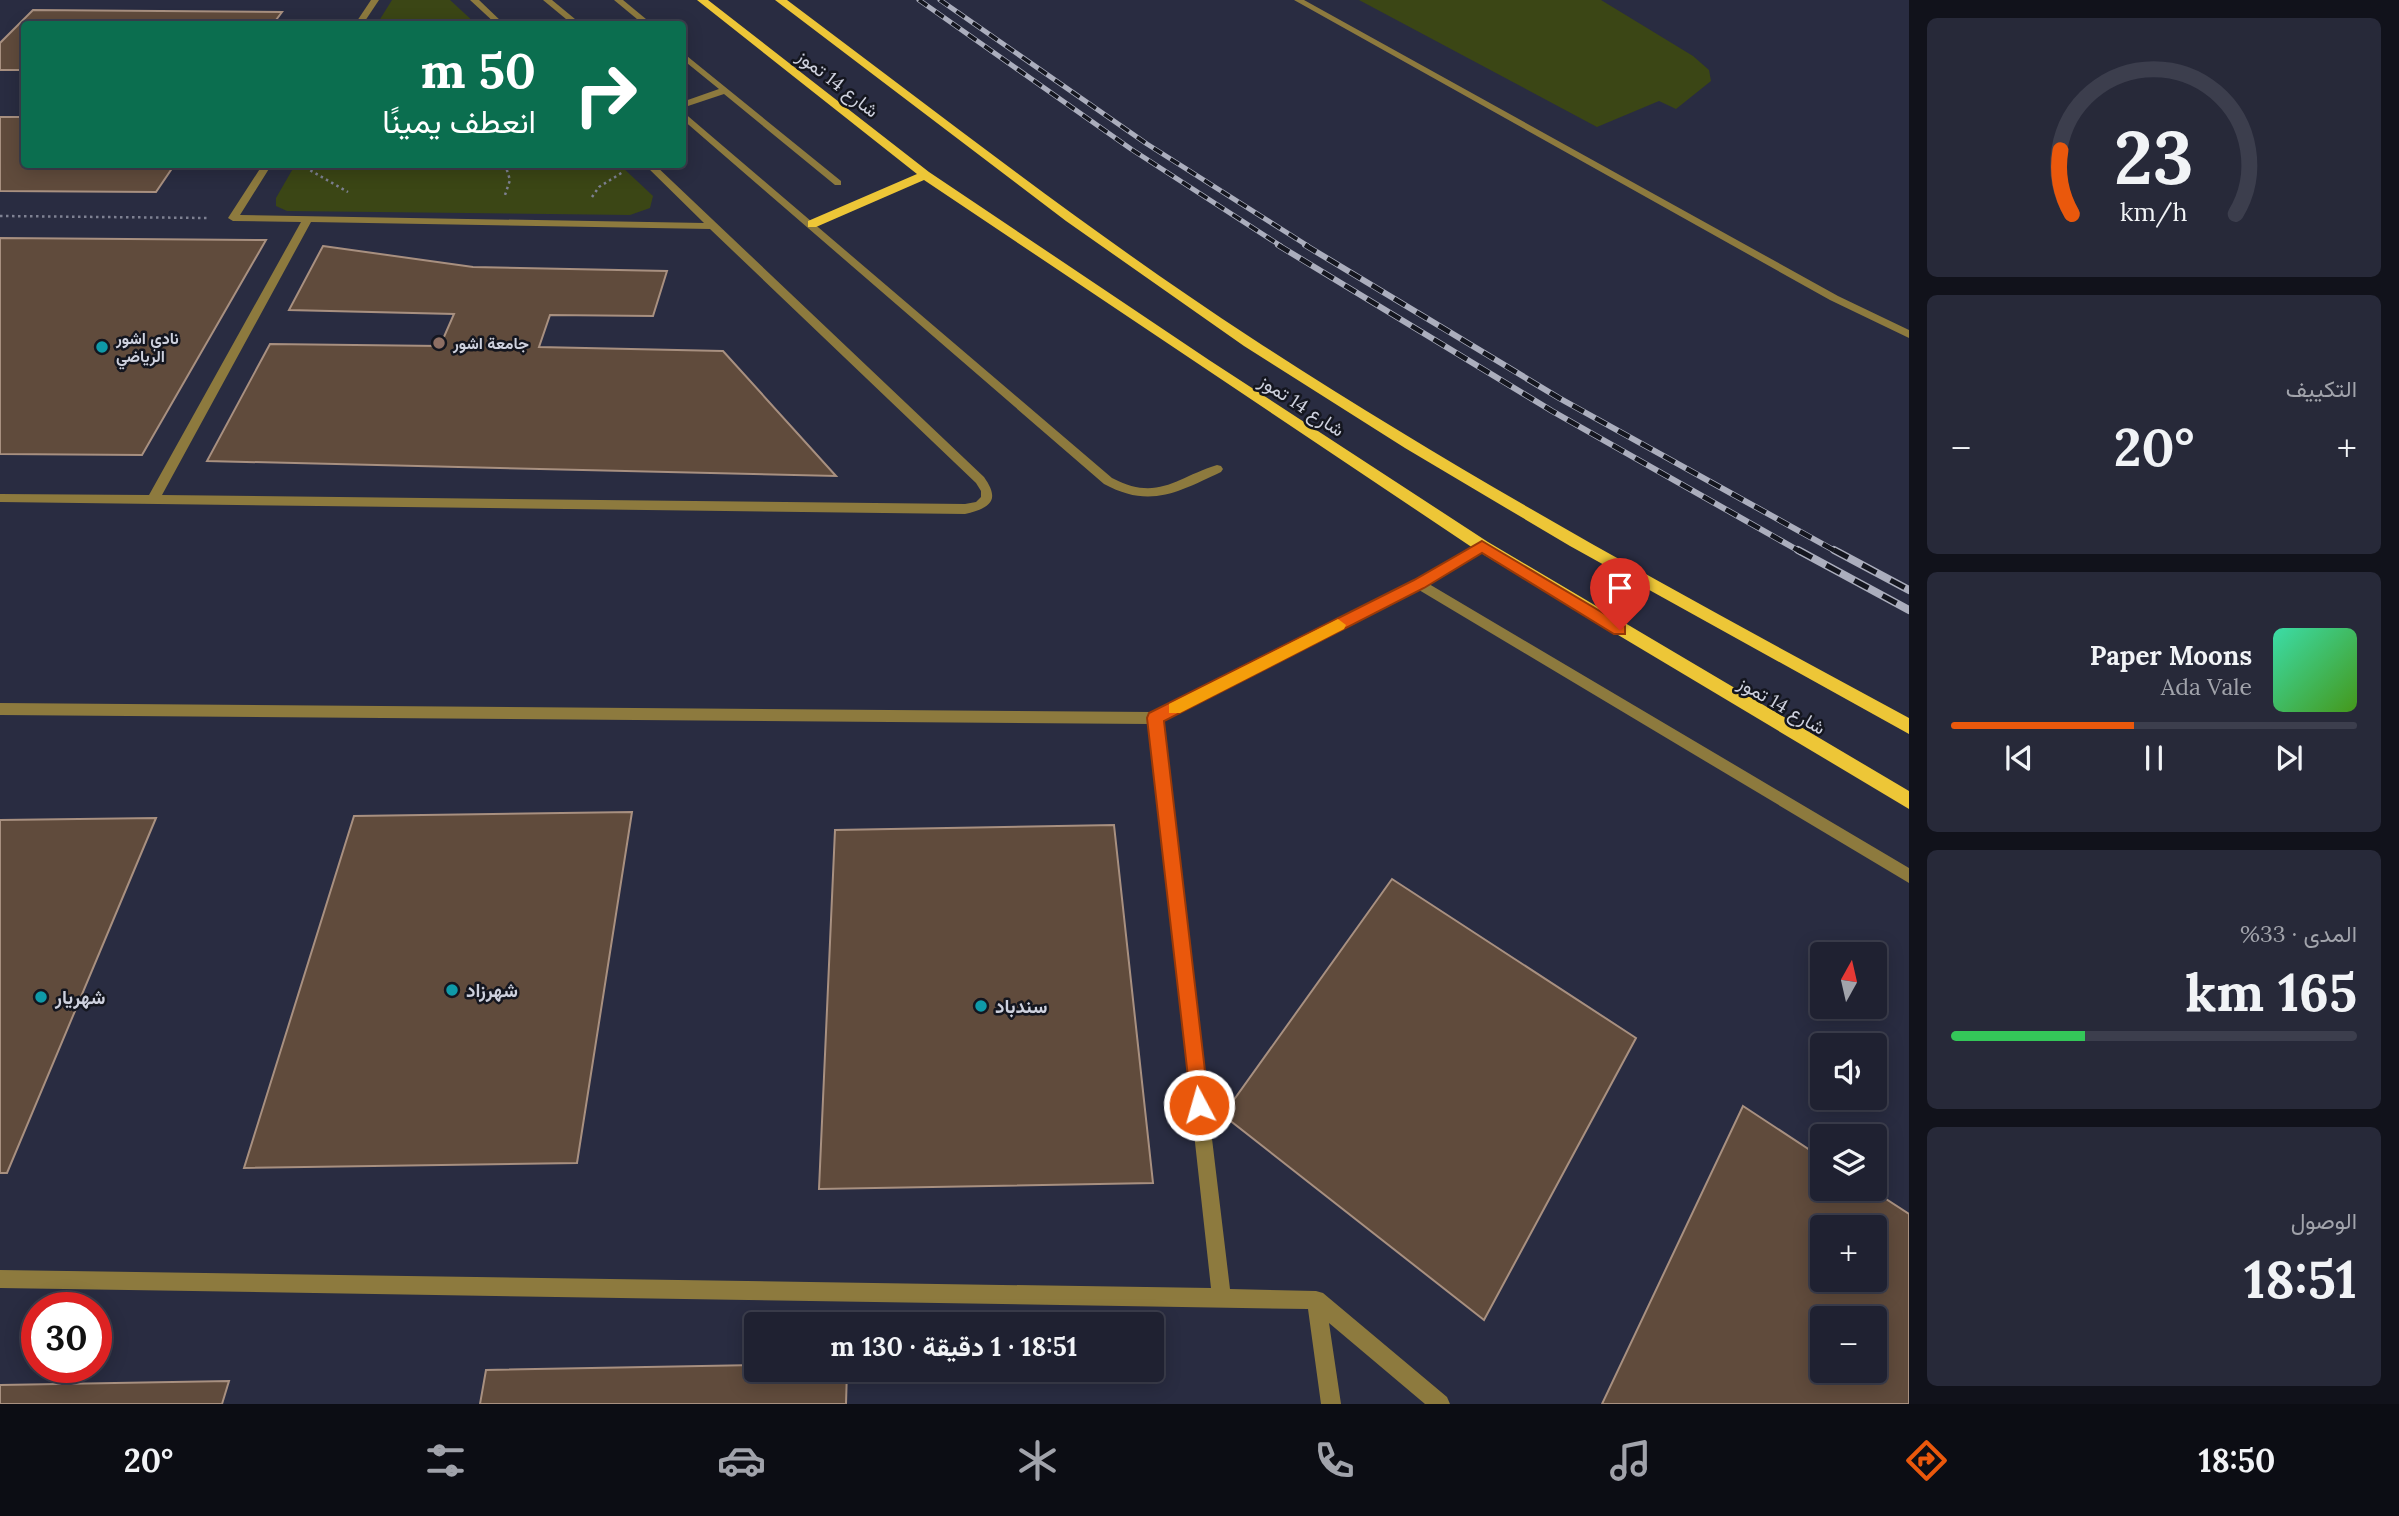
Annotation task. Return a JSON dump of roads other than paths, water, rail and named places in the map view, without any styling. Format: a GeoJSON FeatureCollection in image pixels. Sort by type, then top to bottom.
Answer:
{"type":"FeatureCollection","features":[{"type":"Feature","properties":{"kind":"main road","name":"شارع 14 تموز"},"geometry":{"type":"LineString","coordinates":[[702,0],[925,175],[1482,546],[1909,801]]}},
{"type":"Feature","properties":{"kind":"main road","name":"شارع 14 تموز"},"geometry":{"type":"LineString","coordinates":[[780,0],[1142,269],[1269,356],[1475,482],[1752,642],[1909,727]]}},
{"type":"Feature","properties":{"kind":"main road"},"geometry":{"type":"LineString","coordinates":[[812,224],[925,175]]}},
{"type":"Feature","properties":{"kind":"street"},"geometry":{"type":"LineString","coordinates":[[361,21],[375,0]]}},
{"type":"Feature","properties":{"kind":"street"},"geometry":{"type":"LineString","coordinates":[[474,0],[497,21]]}},
{"type":"Feature","properties":{"kind":"street"},"geometry":{"type":"LineString","coordinates":[[547,0],[573,21]]}},
{"type":"Feature","properties":{"kind":"street"},"geometry":{"type":"LineString","coordinates":[[618,0],[644,21]]}},
{"type":"Feature","properties":{"kind":"street"},"geometry":{"type":"LineString","coordinates":[[1298,0],[1834,298],[1909,334]]}},
{"type":"Feature","properties":{"kind":"street"},"geometry":{"type":"LineString","coordinates":[[686,57],[838,183]]}},
{"type":"Feature","properties":{"kind":"street"},"geometry":{"type":"LineString","coordinates":[[686,104],[726,90]]}},
{"type":"Feature","properties":{"kind":"street"},"geometry":{"type":"LineString","coordinates":[[686,117],[1093,469],[1123,491],[1143,495],[1162,494],[1217,469]]}},
{"type":"Feature","properties":{"kind":"street"},"geometry":{"type":"LineString","coordinates":[[265,168],[233,218],[713,226]]}},
{"type":"Feature","properties":{"kind":"street"},"geometry":{"type":"LineString","coordinates":[[0,498],[965,509],[980,506],[987,498],[987,490],[980,480],[652,168]]}},
{"type":"Feature","properties":{"kind":"street"},"geometry":{"type":"LineString","coordinates":[[153,500],[307,220]]}},
{"type":"Feature","properties":{"kind":"street"},"geometry":{"type":"LineString","coordinates":[[0,709],[1155,718],[1419,584],[1482,546]]}},
{"type":"Feature","properties":{"kind":"street"},"geometry":{"type":"LineString","coordinates":[[1419,584],[1909,876]]}},
{"type":"Feature","properties":{"kind":"street"},"geometry":{"type":"LineString","coordinates":[[1155,718],[1222,1298]]}},
{"type":"Feature","properties":{"kind":"street"},"geometry":{"type":"LineString","coordinates":[[0,1279],[1316,1300],[1440,1404]]}},
{"type":"Feature","properties":{"kind":"street"},"geometry":{"type":"LineString","coordinates":[[1316,1300],[1331,1404]]}},
{"type":"Feature","properties":{"kind":"railway"},"geometry":{"type":"LineString","coordinates":[[919,0],[1131,149],[1281,246]]}},
{"type":"Feature","properties":{"kind":"railway"},"geometry":{"type":"LineString","coordinates":[[940,0],[1147,144],[1308,246]]}},
{"type":"Feature","properties":{"kind":"railway"},"geometry":{"type":"LineString","coordinates":[[1278,245],[1552,411],[1801,552]]}},
{"type":"Feature","properties":{"kind":"railway"},"geometry":{"type":"LineString","coordinates":[[1305,245],[1559,398],[1837,552]]}},
{"type":"Feature","properties":{"kind":"railway"},"geometry":{"type":"LineString","coordinates":[[1798,550],[1909,610]]}},
{"type":"Feature","properties":{"kind":"railway"},"geometry":{"type":"LineString","coordinates":[[1834,550],[1909,590]]}},
{"type":"Feature","properties":{"kind":"place","name":"جامعة اشور"},"geometry":{"type":"Point","coordinates":[439,343]}},
{"type":"Feature","properties":{"kind":"place","name":"نادي اشور الرياضي"},"geometry":{"type":"Point","coordinates":[102,347]}},
{"type":"Feature","properties":{"kind":"place","name":"شهرزاد"},"geometry":{"type":"Point","coordinates":[452,990]}},
{"type":"Feature","properties":{"kind":"place","name":"شهريار"},"geometry":{"type":"Point","coordinates":[41,997]}},
{"type":"Feature","properties":{"kind":"place","name":"سندباد"},"geometry":{"type":"Point","coordinates":[981,1006]}}]}
